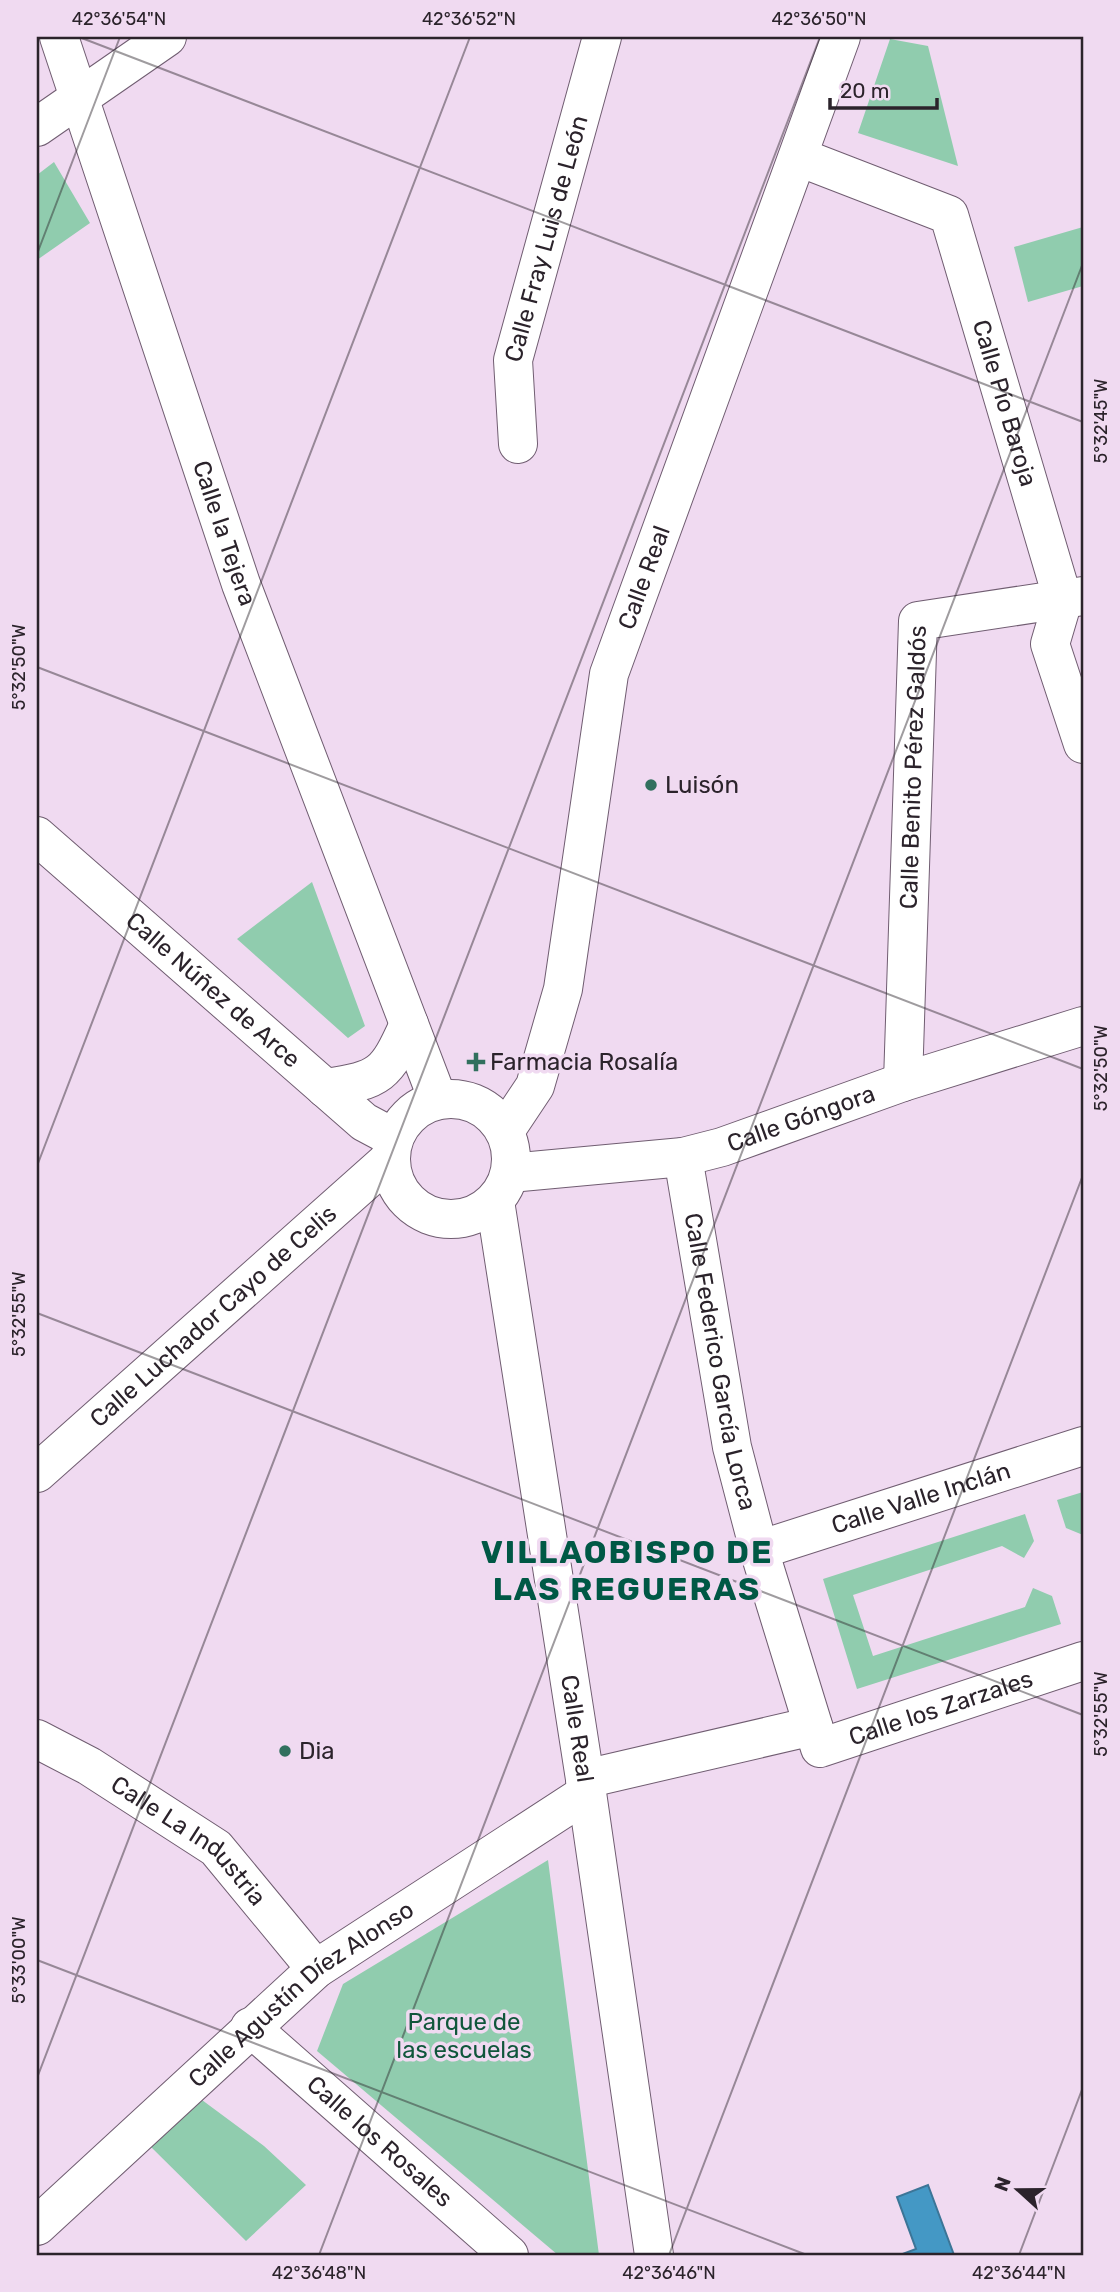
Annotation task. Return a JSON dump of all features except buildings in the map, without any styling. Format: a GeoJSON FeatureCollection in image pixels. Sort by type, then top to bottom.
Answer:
{"type":"FeatureCollection","features":[{"type":"Feature","properties":{"kind":"street","name":"Calle la Tejera"},"geometry":{"type":"LineString","coordinates":[[59,37],[241,584],[438,1100]]}},
{"type":"Feature","properties":{"kind":"street"},"geometry":{"type":"LineString","coordinates":[[37,127],[79,95],[167,37]]}},
{"type":"Feature","properties":{"kind":"street","name":"Calle Fray Luis de León"},"geometry":{"type":"LineString","coordinates":[[518,444],[513,360],[602,37]]}},
{"type":"Feature","properties":{"kind":"street","name":"Calle Real"},"geometry":{"type":"LineString","coordinates":[[505,1131],[535,1086],[563,989],[609,674],[841,37]]}},
{"type":"Feature","properties":{"kind":"street","name":"Calle Pío Baroja"},"geometry":{"type":"LineString","coordinates":[[799,157],[949,215],[1073,598]]}},
{"type":"Feature","properties":{"kind":"street"},"geometry":{"type":"LineString","coordinates":[[1073,598],[1050,644],[1083,744]]}},
{"type":"Feature","properties":{"kind":"street","name":"Calle Benito Pérez Galdós"},"geometry":{"type":"LineString","coordinates":[[904,1082],[918,621],[1073,598]]}},
{"type":"Feature","properties":{"kind":"street","name":"Calle Núñez de Arce"},"geometry":{"type":"LineString","coordinates":[[44,854],[325,1088],[392,1149]]}},
{"type":"Feature","properties":{"kind":"street"},"geometry":{"type":"LineString","coordinates":[[325,1088],[365,1082],[391,1063],[409,1024]]}},
{"type":"Feature","properties":{"kind":"street","name":"Calle Góngora"},"geometry":{"type":"LineString","coordinates":[[502,1187],[683,1157],[722,1147],[904,1082],[1083,1026]]}},
{"type":"Feature","properties":{"kind":"street"},"geometry":{"type":"LineString","coordinates":[[458,1099],[476,1104],[493,1115],[505,1131],[510,1144],[502,1187],[478,1214],[459,1220],[438,1219],[419,1211],[404,1198],[394,1179],[392,1149],[404,1121],[420,1108],[438,1100],[458,1099]]}},
{"type":"Feature","properties":{"kind":"street","name":"Calle Luchador Cayo de Celis"},"geometry":{"type":"LineString","coordinates":[[37,1474],[392,1149]]}},
{"type":"Feature","properties":{"kind":"street","name":"Calle Federico García Lorca"},"geometry":{"type":"LineString","coordinates":[[683,1157],[732,1447],[759,1550],[813,1726]]}},
{"type":"Feature","properties":{"kind":"street","name":"Calle Real"},"geometry":{"type":"LineString","coordinates":[[502,1187],[654,2255]]}},
{"type":"Feature","properties":{"kind":"street","name":"Calle Valle Inclán"},"geometry":{"type":"LineString","coordinates":[[759,1550],[1083,1446]]}},
{"type":"Feature","properties":{"kind":"street","name":"Calle los Zarzales"},"geometry":{"type":"LineString","coordinates":[[813,1726],[820,1748],[1083,1661]]}},
{"type":"Feature","properties":{"kind":"street","name":"Calle Agustín Díez Alonso"},"geometry":{"type":"LineString","coordinates":[[37,2226],[316,1969],[586,1786],[813,1726]]}},
{"type":"Feature","properties":{"kind":"street","name":"Calle La Industria"},"geometry":{"type":"LineString","coordinates":[[37,1739],[89,1766],[216,1847],[316,1969]]}},
{"type":"Feature","properties":{"kind":"street","name":"Calle los Rosales"},"geometry":{"type":"LineString","coordinates":[[250,2027],[509,2255]]}},
{"type":"Feature","properties":{"kind":"green space"},"geometry":{"type":"Polygon","coordinates":[[[890,39],[928,46],[958,166],[858,133],[890,39]]]}},
{"type":"Feature","properties":{"kind":"green space"},"geometry":{"type":"Polygon","coordinates":[[[54,162],[90,223],[37,260],[37,175],[54,162]]]}},
{"type":"Feature","properties":{"kind":"green space"},"geometry":{"type":"Polygon","coordinates":[[[1083,227],[1083,286],[1028,302],[1014,247],[1083,227]]]}},
{"type":"Feature","properties":{"kind":"green space"},"geometry":{"type":"Polygon","coordinates":[[[312,882],[365,1026],[348,1038],[237,939],[312,882]]]}},
{"type":"Feature","properties":{"kind":"green space"},"geometry":{"type":"Polygon","coordinates":[[[1083,1492],[1083,1535],[1066,1528],[1057,1500],[1083,1492]]]}},
{"type":"Feature","properties":{"kind":"green space"},"geometry":{"type":"Polygon","coordinates":[[[1025,1514],[1034,1541],[1024,1558],[1002,1546],[853,1595],[873,1656],[1025,1607],[1033,1588],[1052,1596],[1061,1624],[857,1689],[823,1579],[1025,1514]]]}},
{"type":"Feature","properties":{"kind":"green space","name":"Parque de las escuelas"},"geometry":{"type":"Polygon","coordinates":[[[548,1860],[599,2255],[558,2255],[317,2051],[343,1984],[548,1860]]]}},
{"type":"Feature","properties":{"kind":"green space"},"geometry":{"type":"Polygon","coordinates":[[[202,2100],[264,2146],[306,2185],[246,2241],[151,2147],[202,2100]]]}},
{"type":"Feature","properties":{"kind":"water"},"geometry":{"type":"Polygon","coordinates":[[[928,2185],[954,2255],[900,2255],[916,2249],[897,2197],[928,2185]]]}},
{"type":"Feature","properties":{"kind":"place","name":"Luisón"},"geometry":{"type":"Point","coordinates":[651,785]}},
{"type":"Feature","properties":{"kind":"place","name":"Farmacia Rosalía"},"geometry":{"type":"Point","coordinates":[476,1062]}},
{"type":"Feature","properties":{"kind":"place","name":"Dia"},"geometry":{"type":"Point","coordinates":[285,1751]}},
{"type":"Feature","properties":{"kind":"district","name":"VILLAOBISPO DE LAS REGUERAS"},"geometry":{"type":"Point","coordinates":[627,1570]}}]}
